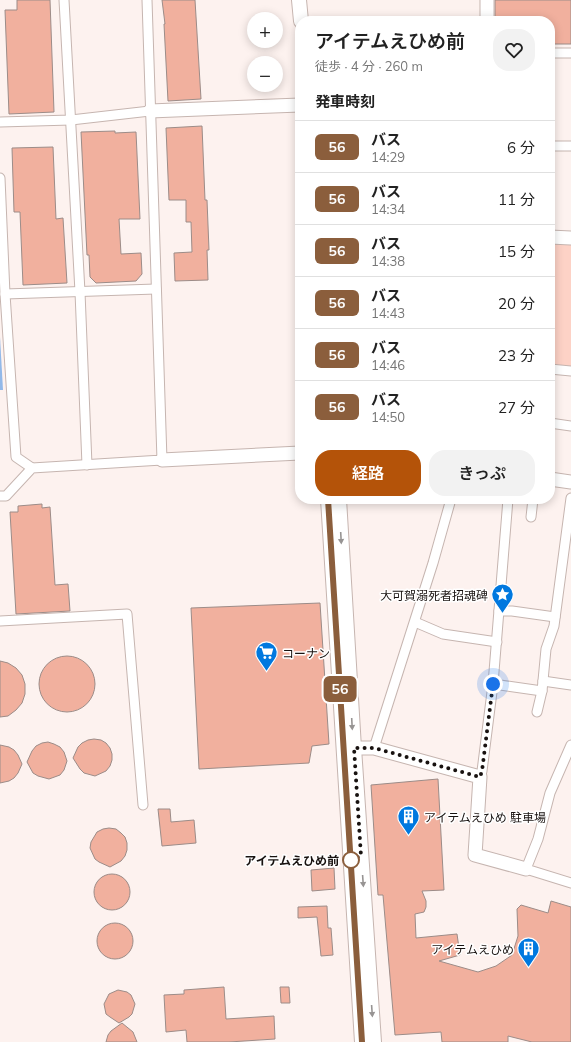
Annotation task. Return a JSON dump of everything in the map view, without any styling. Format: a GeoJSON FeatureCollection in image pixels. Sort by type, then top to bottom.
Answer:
{"type":"FeatureCollection","features":[{"type":"Feature","properties":{"kind":"main road"},"geometry":{"type":"LineString","coordinates":[[299,0],[301,16]]}},
{"type":"Feature","properties":{"kind":"main road"},"geometry":{"type":"LineString","coordinates":[[328,504],[362,1042]]}},
{"type":"Feature","properties":{"kind":"main road"},"geometry":{"type":"LineString","coordinates":[[339,504],[374,1042]]}},
{"type":"Feature","properties":{"kind":"street"},"geometry":{"type":"LineString","coordinates":[[64,0],[80,292],[87,465]]}},
{"type":"Feature","properties":{"kind":"street"},"geometry":{"type":"LineString","coordinates":[[147,0],[162,460]]}},
{"type":"Feature","properties":{"kind":"street"},"geometry":{"type":"LineString","coordinates":[[487,0],[487,16]]}},
{"type":"Feature","properties":{"kind":"street"},"geometry":{"type":"LineString","coordinates":[[555,53],[571,53]]}},
{"type":"Feature","properties":{"kind":"street"},"geometry":{"type":"LineString","coordinates":[[0,122],[71,120],[150,111],[295,105]]}},
{"type":"Feature","properties":{"kind":"street"},"geometry":{"type":"LineString","coordinates":[[555,146],[571,146]]}},
{"type":"Feature","properties":{"kind":"street"},"geometry":{"type":"LineString","coordinates":[[0,178],[5,294],[16,457],[32,468],[295,453]]}},
{"type":"Feature","properties":{"kind":"street"},"geometry":{"type":"LineString","coordinates":[[555,238],[571,238]]}},
{"type":"Feature","properties":{"kind":"street"},"geometry":{"type":"LineString","coordinates":[[5,294],[156,289]]}},
{"type":"Feature","properties":{"kind":"street"},"geometry":{"type":"LineString","coordinates":[[555,370],[571,372]]}},
{"type":"Feature","properties":{"kind":"street"},"geometry":{"type":"LineString","coordinates":[[555,424],[571,426]]}},
{"type":"Feature","properties":{"kind":"street"},"geometry":{"type":"LineString","coordinates":[[0,496],[6,496],[32,468]]}},
{"type":"Feature","properties":{"kind":"street"},"geometry":{"type":"LineString","coordinates":[[555,480],[571,482]]}},
{"type":"Feature","properties":{"kind":"street"},"geometry":{"type":"LineString","coordinates":[[537,712],[542,691],[546,649],[554,626],[571,498]]}},
{"type":"Feature","properties":{"kind":"street"},"geometry":{"type":"LineString","coordinates":[[374,748],[415,622],[450,504]]}},
{"type":"Feature","properties":{"kind":"street"},"geometry":{"type":"LineString","coordinates":[[508,504],[493,684],[480,777],[475,855],[571,883]]}},
{"type":"Feature","properties":{"kind":"street"},"geometry":{"type":"LineString","coordinates":[[531,518],[532,504]]}},
{"type":"Feature","properties":{"kind":"street"},"geometry":{"type":"LineString","coordinates":[[499,611],[512,611],[555,617]]}},
{"type":"Feature","properties":{"kind":"street"},"geometry":{"type":"LineString","coordinates":[[0,621],[127,614],[143,805]]}},
{"type":"Feature","properties":{"kind":"street"},"geometry":{"type":"LineString","coordinates":[[415,622],[443,634],[497,642]]}},
{"type":"Feature","properties":{"kind":"street"},"geometry":{"type":"LineString","coordinates":[[543,681],[571,685]]}},
{"type":"Feature","properties":{"kind":"street"},"geometry":{"type":"LineString","coordinates":[[493,684],[542,691]]}},
{"type":"Feature","properties":{"kind":"street"},"geometry":{"type":"LineString","coordinates":[[526,869],[538,839],[550,793],[571,745]]}},
{"type":"Feature","properties":{"kind":"street"},"geometry":{"type":"LineString","coordinates":[[354,748],[374,748],[480,777]]}},
{"type":"Feature","properties":{"kind":"shaded area"},"geometry":{"type":"Polygon","coordinates":[[[555,241],[571,241],[571,369],[555,367],[555,241]]]}},
{"type":"Feature","properties":{"kind":"water"},"geometry":{"type":"Polygon","coordinates":[[[0,337],[3,390],[0,390],[0,337]]]}},
{"type":"Feature","properties":{"kind":"building"},"geometry":{"type":"Polygon","coordinates":[[[17,0],[50,0],[54,112],[9,114],[5,10],[17,10],[17,0]]]}},
{"type":"Feature","properties":{"kind":"building"},"geometry":{"type":"Polygon","coordinates":[[[162,0],[195,0],[201,99],[168,101],[165,24],[162,0]]]}},
{"type":"Feature","properties":{"kind":"building"},"geometry":{"type":"Polygon","coordinates":[[[495,0],[571,0],[571,44],[555,44],[555,16],[495,16],[495,0]]]}},
{"type":"Feature","properties":{"kind":"building"},"geometry":{"type":"Polygon","coordinates":[[[202,126],[209,250],[207,250],[208,280],[175,281],[174,253],[192,252],[191,222],[186,222],[186,200],[169,200],[166,128],[202,126]]]}},
{"type":"Feature","properties":{"kind":"building"},"geometry":{"type":"Polygon","coordinates":[[[115,131],[115,133],[136,132],[140,219],[119,219],[121,254],[141,253],[142,274],[136,281],[96,283],[90,277],[89,255],[87,255],[81,132],[115,131]]]}},
{"type":"Feature","properties":{"kind":"building"},"geometry":{"type":"Polygon","coordinates":[[[53,147],[56,219],[63,218],[67,283],[23,285],[20,212],[14,212],[12,148],[53,147]]]}},
{"type":"Feature","properties":{"kind":"building"},"geometry":{"type":"Polygon","coordinates":[[[42,504],[42,508],[50,507],[55,585],[68,584],[70,611],[16,614],[10,512],[18,512],[18,506],[42,504]]]}},
{"type":"Feature","properties":{"kind":"building","name":"コーナン"},"geometry":{"type":"Polygon","coordinates":[[[320,603],[329,744],[312,746],[309,763],[199,769],[191,608],[320,603]]]}},
{"type":"Feature","properties":{"kind":"building"},"geometry":{"type":"Polygon","coordinates":[[[61,656],[73,656],[83,660],[91,668],[95,678],[95,690],[91,700],[83,708],[73,712],[61,712],[51,708],[43,700],[39,690],[39,678],[43,668],[51,660],[61,656]]]}},
{"type":"Feature","properties":{"kind":"building"},"geometry":{"type":"Polygon","coordinates":[[[0,661],[8,663],[16,668],[22,675],[25,684],[25,694],[22,703],[16,710],[8,716],[0,717],[0,661]]]}},
{"type":"Feature","properties":{"kind":"building"},"geometry":{"type":"Polygon","coordinates":[[[94,739],[101,740],[106,743],[112,754],[110,766],[106,771],[95,776],[84,773],[73,758],[78,747],[82,743],[94,739]]]}},
{"type":"Feature","properties":{"kind":"building"},"geometry":{"type":"Polygon","coordinates":[[[48,742],[60,747],[64,752],[67,761],[64,770],[60,775],[49,779],[33,773],[27,762],[36,746],[48,742]]]}},
{"type":"Feature","properties":{"kind":"building"},"geometry":{"type":"Polygon","coordinates":[[[0,745],[14,750],[22,764],[14,778],[0,783],[0,745]]]}},
{"type":"Feature","properties":{"kind":"building","name":"アイテムえひめ"},"geometry":{"type":"Polygon","coordinates":[[[438,779],[444,890],[422,891],[426,901],[426,907],[424,912],[415,914],[416,938],[457,934],[460,955],[439,961],[478,972],[496,966],[512,955],[518,936],[517,909],[521,905],[548,913],[551,901],[571,907],[571,1042],[532,1042],[508,1036],[508,1042],[442,1042],[441,1032],[395,1035],[383,895],[378,895],[371,785],[438,779]]]}},
{"type":"Feature","properties":{"kind":"building"},"geometry":{"type":"Polygon","coordinates":[[[158,809],[170,809],[171,822],[194,820],[196,843],[162,846],[158,809]]]}},
{"type":"Feature","properties":{"kind":"building"},"geometry":{"type":"Polygon","coordinates":[[[109,828],[116,829],[121,833],[125,837],[127,843],[125,856],[121,861],[110,867],[95,859],[90,848],[91,842],[97,832],[109,828]]]}},
{"type":"Feature","properties":{"kind":"building"},"geometry":{"type":"Polygon","coordinates":[[[334,868],[335,889],[312,891],[311,870],[334,868]]]}},
{"type":"Feature","properties":{"kind":"building"},"geometry":{"type":"Polygon","coordinates":[[[116,874],[125,879],[129,885],[129,899],[125,905],[116,910],[108,910],[99,905],[95,899],[94,888],[99,879],[105,875],[116,874]]]}},
{"type":"Feature","properties":{"kind":"building"},"geometry":{"type":"Polygon","coordinates":[[[327,906],[328,928],[331,928],[333,955],[321,956],[317,917],[298,918],[298,907],[327,906]]]}},
{"type":"Feature","properties":{"kind":"building"},"geometry":{"type":"Polygon","coordinates":[[[119,923],[128,928],[132,934],[132,948],[128,954],[119,959],[111,959],[102,954],[98,948],[97,937],[102,928],[108,924],[119,923]]]}},
{"type":"Feature","properties":{"kind":"building"},"geometry":{"type":"Polygon","coordinates":[[[224,987],[226,1019],[274,1016],[275,1039],[229,1042],[187,1042],[186,1030],[166,1032],[164,995],[184,994],[184,990],[224,987]]]}},
{"type":"Feature","properties":{"kind":"building"},"geometry":{"type":"Polygon","coordinates":[[[280,987],[289,987],[290,1003],[281,1003],[280,987]]]}},
{"type":"Feature","properties":{"kind":"building"},"geometry":{"type":"Polygon","coordinates":[[[118,990],[127,992],[131,995],[135,1004],[132,1014],[119,1023],[106,1014],[104,1004],[109,994],[118,990]]]}},
{"type":"Feature","properties":{"kind":"building"},"geometry":{"type":"Polygon","coordinates":[[[122,1023],[133,1032],[137,1042],[106,1042],[111,1031],[122,1023]]]}},
{"type":"Feature","properties":{"kind":"bus line","name":"56"},"geometry":{"type":"LineString","coordinates":[[328,504],[362,1042]]}},
{"type":"Feature","properties":{"kind":"place","name":"大可賀溺死者招魂碑"},"geometry":{"type":"Point","coordinates":[503,614]}},
{"type":"Feature","properties":{"kind":"place","name":"コーナン"},"geometry":{"type":"Point","coordinates":[267,672]}},
{"type":"Feature","properties":{"kind":"place","name":"アイテムえひめ 駐車場"},"geometry":{"type":"Point","coordinates":[408,836]}},
{"type":"Feature","properties":{"kind":"place","name":"アイテムえひめ前"},"geometry":{"type":"Point","coordinates":[351,860]}},
{"type":"Feature","properties":{"kind":"place","name":"アイテムえひめ"},"geometry":{"type":"Point","coordinates":[529,968]}},
{"type":"Feature","properties":{"kind":"route"},"geometry":{"type":"LineString","coordinates":[[351,860],[361,856],[354,748],[374,748],[480,777],[493,684]]}}]}
